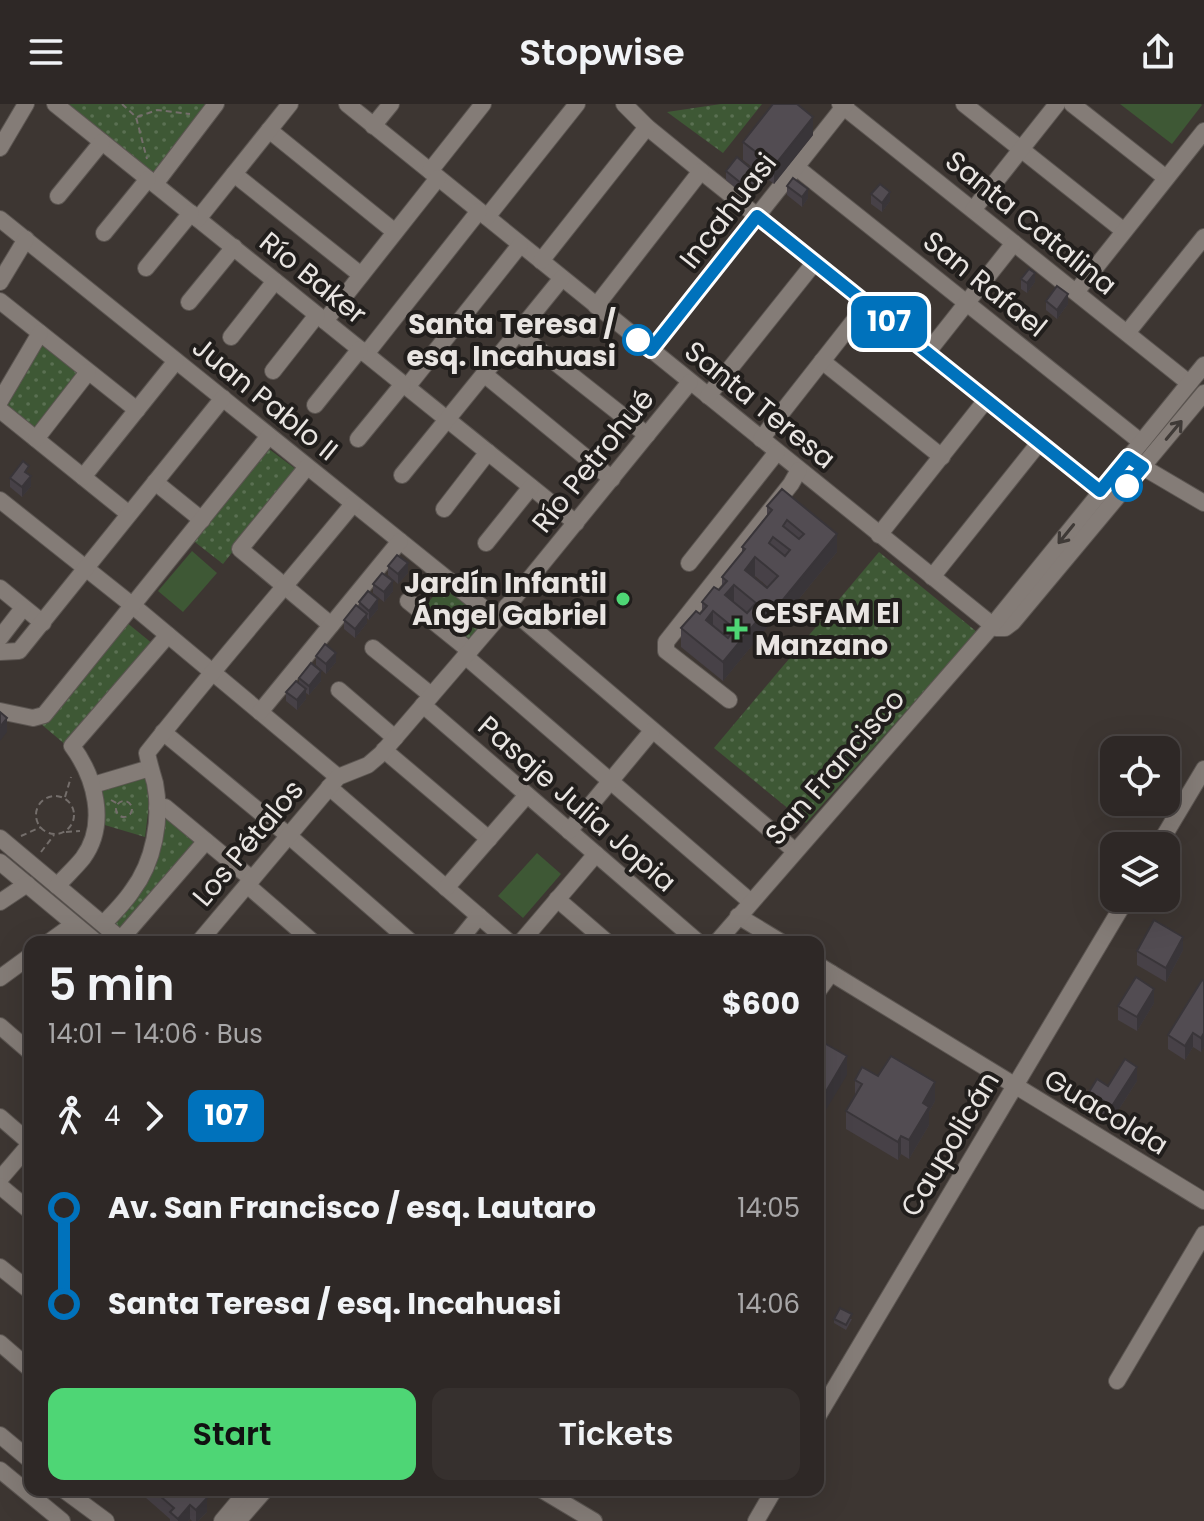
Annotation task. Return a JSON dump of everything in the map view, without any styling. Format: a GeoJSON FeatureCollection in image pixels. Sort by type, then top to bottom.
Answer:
{"type":"FeatureCollection","features":[{"type":"Feature","properties":{"kind":"street"},"geometry":{"type":"LineString","coordinates":[[0,148],[26,104]]}},
{"type":"Feature","properties":{"kind":"street","name":"Río Baker"},"geometry":{"type":"LineString","coordinates":[[55,104],[576,523]]}},
{"type":"Feature","properties":{"kind":"street"},"geometry":{"type":"LineString","coordinates":[[146,268],[234,174],[290,104]]}},
{"type":"Feature","properties":{"kind":"street","name":"Santa Teresa"},"geometry":{"type":"LineString","coordinates":[[347,104],[992,626]]}},
{"type":"Feature","properties":{"kind":"street"},"geometry":{"type":"LineString","coordinates":[[373,126],[391,104]]}},
{"type":"Feature","properties":{"kind":"street"},"geometry":{"type":"LineString","coordinates":[[273,371],[361,275],[395,232],[483,104]]}},
{"type":"Feature","properties":{"kind":"street"},"geometry":{"type":"LineString","coordinates":[[315,405],[577,104]]}},
{"type":"Feature","properties":{"kind":"street"},"geometry":{"type":"LineString","coordinates":[[624,104],[701,171],[1100,491]]}},
{"type":"Feature","properties":{"kind":"street"},"geometry":{"type":"LineString","coordinates":[[964,104],[1124,231]]}},
{"type":"Feature","properties":{"kind":"street"},"geometry":{"type":"LineString","coordinates":[[973,210],[1057,104]]}},
{"type":"Feature","properties":{"kind":"street"},"geometry":{"type":"LineString","coordinates":[[1072,104],[1166,178]]}},
{"type":"Feature","properties":{"kind":"street","name":"Incahuasi"},"geometry":{"type":"LineString","coordinates":[[651,350],[843,105]]}},
{"type":"Feature","properties":{"kind":"street","name":"Santa Catalina"},"geometry":{"type":"LineString","coordinates":[[843,105],[1189,383]]}},
{"type":"Feature","properties":{"kind":"street"},"geometry":{"type":"LineString","coordinates":[[104,233],[212,110]]}},
{"type":"Feature","properties":{"kind":"street"},"geometry":{"type":"LineString","coordinates":[[541,261],[647,127]]}},
{"type":"Feature","properties":{"kind":"street"},"geometry":{"type":"LineString","coordinates":[[269,130],[395,232]]}},
{"type":"Feature","properties":{"kind":"street"},"geometry":{"type":"LineString","coordinates":[[1076,292],[1166,178],[1201,141]]}},
{"type":"Feature","properties":{"kind":"street"},"geometry":{"type":"LineString","coordinates":[[58,196],[102,142]]}},
{"type":"Feature","properties":{"kind":"street","name":"San Rafael"},"geometry":{"type":"LineString","coordinates":[[796,167],[1141,442]]}},
{"type":"Feature","properties":{"kind":"street"},"geometry":{"type":"LineString","coordinates":[[596,306],[701,171]]}},
{"type":"Feature","properties":{"kind":"street"},"geometry":{"type":"LineString","coordinates":[[234,174],[361,275]]}},
{"type":"Feature","properties":{"kind":"street","name":"Juan Pablo II"},"geometry":{"type":"LineString","coordinates":[[0,219],[400,541],[502,613],[652,731],[795,851]]}},
{"type":"Feature","properties":{"kind":"street"},"geometry":{"type":"LineString","coordinates":[[1127,333],[1204,237]]}},
{"type":"Feature","properties":{"kind":"street"},"geometry":{"type":"LineString","coordinates":[[0,282],[26,239]]}},
{"type":"Feature","properties":{"kind":"street"},"geometry":{"type":"LineString","coordinates":[[927,353],[1014,243]]}},
{"type":"Feature","properties":{"kind":"street"},"geometry":{"type":"LineString","coordinates":[[358,439],[520,245]]}},
{"type":"Feature","properties":{"kind":"street"},"geometry":{"type":"LineString","coordinates":[[189,302],[234,247]]}},
{"type":"Feature","properties":{"kind":"street"},"geometry":{"type":"LineString","coordinates":[[708,396],[815,262]]}},
{"type":"Feature","properties":{"kind":"street"},"geometry":{"type":"LineString","coordinates":[[402,475],[562,278]]}},
{"type":"Feature","properties":{"kind":"street"},"geometry":{"type":"LineString","coordinates":[[231,337],[275,281]]}},
{"type":"Feature","properties":{"kind":"street"},"geometry":{"type":"LineString","coordinates":[[0,301],[137,410]]}},
{"type":"Feature","properties":{"kind":"street"},"geometry":{"type":"LineString","coordinates":[[761,439],[867,304]]}},
{"type":"Feature","properties":{"kind":"street"},"geometry":{"type":"LineString","coordinates":[[0,401],[40,333]]}},
{"type":"Feature","properties":{"kind":"street"},"geometry":{"type":"LineString","coordinates":[[518,333],[647,435]]}},
{"type":"Feature","properties":{"kind":"street"},"geometry":{"type":"LineString","coordinates":[[83,477],[176,361]]}},
{"type":"Feature","properties":{"kind":"street"},"geometry":{"type":"LineString","coordinates":[[822,361],[942,457]]}},
{"type":"Feature","properties":{"kind":"street","name":"San Francisco"},"geometry":{"type":"LineString","coordinates":[[722,936],[992,626],[1204,365]]}},
{"type":"Feature","properties":{"kind":"street"},"geometry":{"type":"LineString","coordinates":[[36,439],[88,372]]}},
{"type":"Feature","properties":{"kind":"street"},"geometry":{"type":"LineString","coordinates":[[484,374],[612,479]]}},
{"type":"Feature","properties":{"kind":"street","name":"Río Petrohué"},"geometry":{"type":"LineString","coordinates":[[334,782],[368,765],[390,744],[502,613],[690,382]]}},
{"type":"Feature","properties":{"kind":"street"},"geometry":{"type":"LineString","coordinates":[[992,626],[1001,629],[1013,622],[1204,393]]}},
{"type":"Feature","properties":{"kind":"street"},"geometry":{"type":"LineString","coordinates":[[0,652],[19,651],[223,398]]}},
{"type":"Feature","properties":{"kind":"street"},"geometry":{"type":"LineString","coordinates":[[879,535],[986,400]]}},
{"type":"Feature","properties":{"kind":"street"},"geometry":{"type":"LineString","coordinates":[[0,410],[129,514]]}},
{"type":"Feature","properties":{"kind":"street"},"geometry":{"type":"LineString","coordinates":[[0,711],[33,718],[44,715],[269,436]]}},
{"type":"Feature","properties":{"kind":"street"},"geometry":{"type":"LineString","coordinates":[[932,577],[1039,443]]}},
{"type":"Feature","properties":{"kind":"street"},"geometry":{"type":"LineString","coordinates":[[444,509],[488,452]]}},
{"type":"Feature","properties":{"kind":"street"},"geometry":{"type":"LineString","coordinates":[[689,563],[777,452]]}},
{"type":"Feature","properties":{"kind":"street"},"geometry":{"type":"LineString","coordinates":[[1128,457],[1204,503]]}},
{"type":"Feature","properties":{"kind":"street"},"geometry":{"type":"LineString","coordinates":[[307,467],[240,549],[331,625]]}},
{"type":"Feature","properties":{"kind":"street"},"geometry":{"type":"LineString","coordinates":[[729,700],[666,651],[666,642],[799,470]]}},
{"type":"Feature","properties":{"kind":"street"},"geometry":{"type":"LineString","coordinates":[[155,482],[202,520]]}},
{"type":"Feature","properties":{"kind":"street"},"geometry":{"type":"LineString","coordinates":[[486,543],[531,487]]}},
{"type":"Feature","properties":{"kind":"street"},"geometry":{"type":"LineString","coordinates":[[0,500],[260,712],[446,888],[502,936]]}},
{"type":"Feature","properties":{"kind":"street"},"geometry":{"type":"LineString","coordinates":[[103,924],[133,891],[151,853],[157,808],[147,753],[353,504]]}},
{"type":"Feature","properties":{"kind":"street"},"geometry":{"type":"LineString","coordinates":[[260,712],[400,541]]}},
{"type":"Feature","properties":{"kind":"street"},"geometry":{"type":"LineString","coordinates":[[0,588],[43,623]]}},
{"type":"Feature","properties":{"kind":"street"},"geometry":{"type":"LineString","coordinates":[[408,601],[751,902]]}},
{"type":"Feature","properties":{"kind":"street"},"geometry":{"type":"LineString","coordinates":[[0,638],[23,608]]}},
{"type":"Feature","properties":{"kind":"street"},"geometry":{"type":"LineString","coordinates":[[57,886],[84,857],[92,839],[96,812],[93,785],[85,765],[72,746],[168,635]]}},
{"type":"Feature","properties":{"kind":"street","name":"Pasaje Julia Jopia"},"geometry":{"type":"LineString","coordinates":[[373,648],[527,795],[691,936]]}},
{"type":"Feature","properties":{"kind":"street"},"geometry":{"type":"LineString","coordinates":[[339,690],[489,839]]}},
{"type":"Feature","properties":{"kind":"street"},"geometry":{"type":"LineString","coordinates":[[569,831],[652,731]]}},
{"type":"Feature","properties":{"kind":"street"},"geometry":{"type":"LineString","coordinates":[[163,732],[289,836],[400,936]]}},
{"type":"Feature","properties":{"kind":"street"},"geometry":{"type":"LineString","coordinates":[[93,785],[150,768]]}},
{"type":"Feature","properties":{"kind":"street"},"geometry":{"type":"LineString","coordinates":[[1166,832],[1204,769]]}},
{"type":"Feature","properties":{"kind":"street","name":"Los Pétalos"},"geometry":{"type":"LineString","coordinates":[[211,936],[249,882],[334,782]]}},
{"type":"Feature","properties":{"kind":"street"},"geometry":{"type":"LineString","coordinates":[[446,888],[527,795]]}},
{"type":"Feature","properties":{"kind":"street"},"geometry":{"type":"LineString","coordinates":[[157,808],[165,807],[206,841],[307,936]]}},
{"type":"Feature","properties":{"kind":"street"},"geometry":{"type":"LineString","coordinates":[[0,838],[117,936]]}},
{"type":"Feature","properties":{"kind":"street"},"geometry":{"type":"LineString","coordinates":[[127,936],[206,841]]}},
{"type":"Feature","properties":{"kind":"street"},"geometry":{"type":"LineString","coordinates":[[526,936],[596,854]]}},
{"type":"Feature","properties":{"kind":"street"},"geometry":{"type":"LineString","coordinates":[[0,862],[89,936]]}},
{"type":"Feature","properties":{"kind":"street"},"geometry":{"type":"LineString","coordinates":[[0,902],[27,884]]}},
{"type":"Feature","properties":{"kind":"street"},"geometry":{"type":"LineString","coordinates":[[557,899],[600,936]]}},
{"type":"Feature","properties":{"kind":"street","name":"Caupolicán"},"geometry":{"type":"LineString","coordinates":[[824,1406],[1119,912]]}},
{"type":"Feature","properties":{"kind":"street"},"geometry":{"type":"LineString","coordinates":[[463,936],[479,916]]}},
{"type":"Feature","properties":{"kind":"street"},"geometry":{"type":"LineString","coordinates":[[738,916],[771,936]]}},
{"type":"Feature","properties":{"kind":"street"},"geometry":{"type":"LineString","coordinates":[[57,936],[74,924]]}},
{"type":"Feature","properties":{"kind":"street"},"geometry":{"type":"LineString","coordinates":[[0,978],[24,965]]}},
{"type":"Feature","properties":{"kind":"street","name":"Guacolda"},"geometry":{"type":"LineString","coordinates":[[825,969],[1204,1201]]}},
{"type":"Feature","properties":{"kind":"street"},"geometry":{"type":"LineString","coordinates":[[0,1026],[24,1047]]}},
{"type":"Feature","properties":{"kind":"street"},"geometry":{"type":"LineString","coordinates":[[0,1117],[24,1138]]}},
{"type":"Feature","properties":{"kind":"street"},"geometry":{"type":"LineString","coordinates":[[0,1179],[24,1150]]}},
{"type":"Feature","properties":{"kind":"street"},"geometry":{"type":"LineString","coordinates":[[0,1186],[24,1206]]}},
{"type":"Feature","properties":{"kind":"street"},"geometry":{"type":"LineString","coordinates":[[1117,1381],[1204,1234]]}},
{"type":"Feature","properties":{"kind":"street"},"geometry":{"type":"LineString","coordinates":[[0,1267],[24,1286]]}},
{"type":"Feature","properties":{"kind":"street"},"geometry":{"type":"LineString","coordinates":[[0,1343],[24,1364]]}},
{"type":"Feature","properties":{"kind":"street"},"geometry":{"type":"LineString","coordinates":[[0,1435],[24,1449]]}},
{"type":"Feature","properties":{"kind":"street"},"geometry":{"type":"LineString","coordinates":[[0,1470],[24,1490]]}},
{"type":"Feature","properties":{"kind":"street"},"geometry":{"type":"LineString","coordinates":[[32,1496],[62,1521]]}},
{"type":"Feature","properties":{"kind":"street"},"geometry":{"type":"LineString","coordinates":[[72,1496],[106,1521]]}},
{"type":"Feature","properties":{"kind":"street"},"geometry":{"type":"LineString","coordinates":[[222,1521],[243,1496]]}},
{"type":"Feature","properties":{"kind":"street"},"geometry":{"type":"LineString","coordinates":[[238,1521],[260,1496]]}},
{"type":"Feature","properties":{"kind":"street"},"geometry":{"type":"LineString","coordinates":[[564,1496],[594,1521]]}},
{"type":"Feature","properties":{"kind":"street"},"geometry":{"type":"LineString","coordinates":[[756,1521],[771,1496]]}},
{"type":"Feature","properties":{"kind":"path"},"geometry":{"type":"LineString","coordinates":[[122,104],[136,117],[152,181]]}},
{"type":"Feature","properties":{"kind":"path"},"geometry":{"type":"LineString","coordinates":[[170,111],[172,104]]}},
{"type":"Feature","properties":{"kind":"path"},"geometry":{"type":"LineString","coordinates":[[136,117],[157,110],[212,110]]}},
{"type":"Feature","properties":{"kind":"path"},"geometry":{"type":"LineString","coordinates":[[65,799],[79,754]]}},
{"type":"Feature","properties":{"kind":"path"},"geometry":{"type":"LineString","coordinates":[[52,796],[65,799],[73,809],[73,822],[65,832],[54,834],[41,827],[36,815],[41,803],[52,796]]}},
{"type":"Feature","properties":{"kind":"path"},"geometry":{"type":"LineString","coordinates":[[18,837],[41,827]]}},
{"type":"Feature","properties":{"kind":"path"},"geometry":{"type":"LineString","coordinates":[[30,863],[51,842],[54,834]]}},
{"type":"Feature","properties":{"kind":"green space"},"geometry":{"type":"Polygon","coordinates":[[[62,104],[210,104],[151,179],[62,104]]]}},
{"type":"Feature","properties":{"kind":"green space"},"geometry":{"type":"Polygon","coordinates":[[[721,104],[762,104],[723,153],[667,112],[721,104]]]}},
{"type":"Feature","properties":{"kind":"green space"},"geometry":{"type":"Polygon","coordinates":[[[1120,104],[1201,104],[1202,105],[1172,144],[1120,104]]]}},
{"type":"Feature","properties":{"kind":"green space"},"geometry":{"type":"Polygon","coordinates":[[[40,342],[81,375],[35,432],[4,405],[40,342]]]}},
{"type":"Feature","properties":{"kind":"green space"},"geometry":{"type":"Polygon","coordinates":[[[265,446],[297,470],[223,564],[191,539],[265,446]]]}},
{"type":"Feature","properties":{"kind":"green space"},"geometry":{"type":"Polygon","coordinates":[[[192,551],[217,573],[183,612],[158,591],[192,551]]]}},
{"type":"Feature","properties":{"kind":"green space"},"geometry":{"type":"Polygon","coordinates":[[[879,552],[977,632],[806,823],[714,748],[879,552]]]}},
{"type":"Feature","properties":{"kind":"green space"},"geometry":{"type":"Polygon","coordinates":[[[443,585],[486,623],[468,644],[425,606],[443,585]]]}},
{"type":"Feature","properties":{"kind":"green space"},"geometry":{"type":"Polygon","coordinates":[[[126,622],[153,644],[67,746],[41,724],[126,622]]]}},
{"type":"Feature","properties":{"kind":"green space"},"geometry":{"type":"Polygon","coordinates":[[[146,776],[149,805],[145,837],[98,823],[99,788],[146,776]]]}},
{"type":"Feature","properties":{"kind":"green space"},"geometry":{"type":"Polygon","coordinates":[[[166,816],[197,843],[121,930],[113,925],[160,842],[166,816]]]}},
{"type":"Feature","properties":{"kind":"green space"},"geometry":{"type":"Polygon","coordinates":[[[537,853],[561,874],[523,918],[498,896],[537,853]]]}},
{"type":"Feature","properties":{"kind":"building"},"geometry":{"type":"Polygon","coordinates":[[[773,104],[797,104],[813,117],[774,166],[743,142],[773,104]]]}},
{"type":"Feature","properties":{"kind":"building"},"geometry":{"type":"Polygon","coordinates":[[[737,157],[761,177],[751,191],[726,171],[737,157]]]}},
{"type":"Feature","properties":{"kind":"building"},"geometry":{"type":"Polygon","coordinates":[[[793,178],[808,189],[802,197],[787,186],[793,178]]]}},
{"type":"Feature","properties":{"kind":"building"},"geometry":{"type":"Polygon","coordinates":[[[880,184],[890,192],[882,203],[871,194],[880,184]]]}},
{"type":"Feature","properties":{"kind":"building"},"geometry":{"type":"Polygon","coordinates":[[[1029,269],[1035,273],[1027,283],[1021,279],[1029,269]]]}},
{"type":"Feature","properties":{"kind":"building"},"geometry":{"type":"Polygon","coordinates":[[[1057,286],[1068,294],[1057,310],[1046,301],[1057,286]]]}},
{"type":"Feature","properties":{"kind":"building"},"geometry":{"type":"Polygon","coordinates":[[[23,461],[29,466],[25,472],[31,476],[22,487],[10,478],[23,461]]]}},
{"type":"Feature","properties":{"kind":"building"},"geometry":{"type":"Polygon","coordinates":[[[782,489],[837,534],[777,607],[772,603],[723,662],[681,628],[696,611],[700,614],[707,606],[702,602],[714,587],[719,590],[727,581],[722,577],[772,510],[767,506],[782,489]],[[787,520],[783,526],[799,539],[804,534],[787,520]],[[773,537],[769,543],[785,556],[790,550],[773,537]],[[755,557],[745,570],[767,588],[778,576],[755,557]],[[734,585],[725,595],[747,613],[756,603],[734,585]],[[713,611],[706,620],[728,638],[735,629],[713,611]]]}},
{"type":"Feature","properties":{"kind":"building"},"geometry":{"type":"Polygon","coordinates":[[[397,555],[408,563],[398,574],[388,566],[397,555]]]}},
{"type":"Feature","properties":{"kind":"building"},"geometry":{"type":"Polygon","coordinates":[[[382,573],[393,581],[384,592],[373,584],[382,573]]]}},
{"type":"Feature","properties":{"kind":"building"},"geometry":{"type":"Polygon","coordinates":[[[368,591],[378,599],[369,611],[359,602],[368,591]]]}},
{"type":"Feature","properties":{"kind":"building"},"geometry":{"type":"Polygon","coordinates":[[[356,605],[367,614],[355,629],[344,620],[356,605]]]}},
{"type":"Feature","properties":{"kind":"building"},"geometry":{"type":"Polygon","coordinates":[[[325,644],[336,653],[326,664],[316,656],[325,644]]]}},
{"type":"Feature","properties":{"kind":"building"},"geometry":{"type":"Polygon","coordinates":[[[311,663],[321,671],[309,686],[299,678],[311,663]]]}},
{"type":"Feature","properties":{"kind":"building"},"geometry":{"type":"Polygon","coordinates":[[[296,681],[306,689],[297,700],[286,692],[296,681]]]}},
{"type":"Feature","properties":{"kind":"building"},"geometry":{"type":"Polygon","coordinates":[[[0,712],[7,718],[0,727],[0,712]]]}},
{"type":"Feature","properties":{"kind":"building"},"geometry":{"type":"Polygon","coordinates":[[[1154,920],[1183,937],[1166,968],[1137,951],[1154,920]]]}},
{"type":"Feature","properties":{"kind":"building"},"geometry":{"type":"Polygon","coordinates":[[[1136,977],[1154,989],[1137,1017],[1118,1006],[1136,977]]]}},
{"type":"Feature","properties":{"kind":"building"},"geometry":{"type":"Polygon","coordinates":[[[1202,980],[1204,1033],[1201,1038],[1193,1033],[1185,1046],[1168,1035],[1202,980]]]}},
{"type":"Feature","properties":{"kind":"building"},"geometry":{"type":"Polygon","coordinates":[[[824,1043],[847,1056],[824,1095],[824,1043]]]}},
{"type":"Feature","properties":{"kind":"building"},"geometry":{"type":"Polygon","coordinates":[[[891,1056],[935,1082],[923,1103],[929,1107],[909,1140],[901,1136],[898,1142],[846,1111],[862,1084],[855,1080],[862,1067],[878,1076],[891,1056]]]}},
{"type":"Feature","properties":{"kind":"building"},"geometry":{"type":"Polygon","coordinates":[[[1125,1059],[1137,1067],[1112,1106],[1089,1092],[1097,1079],[1108,1086],[1125,1059]]]}},
{"type":"Feature","properties":{"kind":"building"},"geometry":{"type":"Polygon","coordinates":[[[840,1308],[852,1314],[846,1325],[834,1319],[840,1308]]]}},
{"type":"Feature","properties":{"kind":"building"},"geometry":{"type":"Polygon","coordinates":[[[160,1496],[207,1498],[196,1510],[190,1505],[178,1519],[170,1512],[174,1508],[160,1496]]]}},
{"type":"Feature","properties":{"kind":"bus line","name":"107"},"geometry":{"type":"LineString","coordinates":[[638,340],[651,350],[757,216],[1100,491],[1128,457],[1143,467],[1127,486]]}},
{"type":"Feature","properties":{"kind":"place","name":"Santa Teresa / esq. Incahuasi"},"geometry":{"type":"Point","coordinates":[638,340]}},
{"type":"Feature","properties":{"kind":"place","name":"Jardín Infantil Ángel Gabriel"},"geometry":{"type":"Point","coordinates":[623,599]}},
{"type":"Feature","properties":{"kind":"place","name":"CESFAM El Manzano"},"geometry":{"type":"Point","coordinates":[737,629]}}]}
